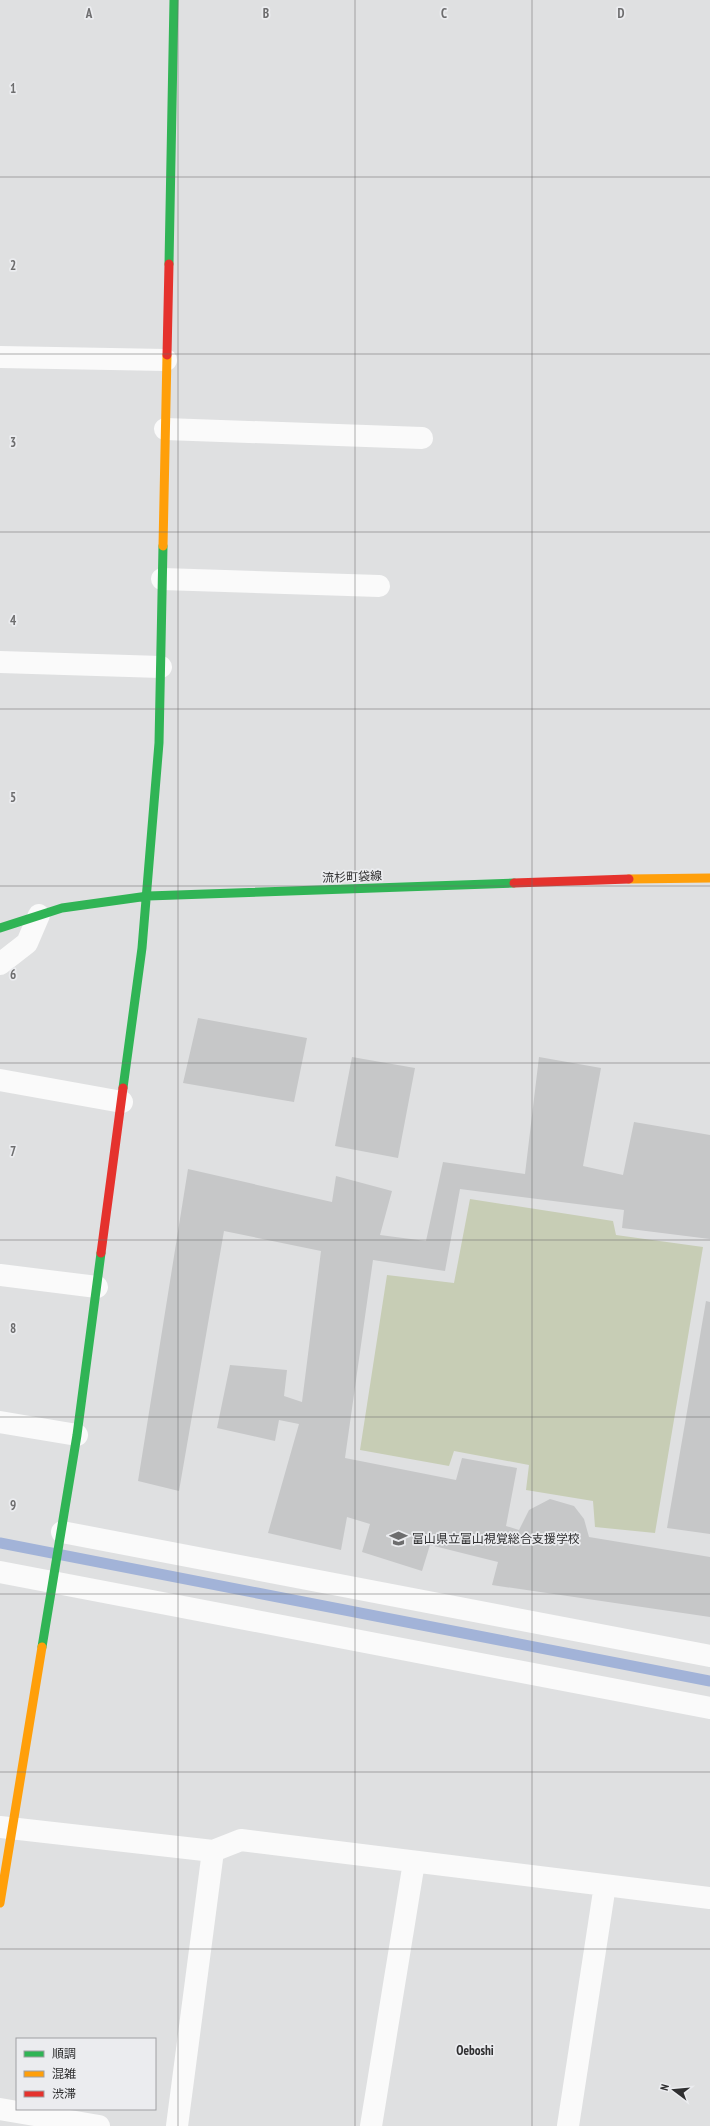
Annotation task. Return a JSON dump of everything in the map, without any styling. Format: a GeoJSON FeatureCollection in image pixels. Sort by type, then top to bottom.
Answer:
{"type":"FeatureCollection","features":[{"type":"Feature","properties":{"kind":"street"},"geometry":{"type":"LineString","coordinates":[[0,1904],[7,1828],[62,1532],[77,1435],[148,896],[159,742],[174,0]]}},
{"type":"Feature","properties":{"kind":"street"},"geometry":{"type":"LineString","coordinates":[[0,357],[166,360]]}},
{"type":"Feature","properties":{"kind":"street"},"geometry":{"type":"LineString","coordinates":[[165,429],[422,438]]}},
{"type":"Feature","properties":{"kind":"street"},"geometry":{"type":"LineString","coordinates":[[162,579],[379,586]]}},
{"type":"Feature","properties":{"kind":"street"},"geometry":{"type":"LineString","coordinates":[[0,662],[161,667]]}},
{"type":"Feature","properties":{"kind":"street","name":"流杉町袋線"},"geometry":{"type":"LineString","coordinates":[[0,928],[62,908],[148,896],[608,879],[710,878]]}},
{"type":"Feature","properties":{"kind":"street"},"geometry":{"type":"LineString","coordinates":[[0,964],[27,943],[39,915]]}},
{"type":"Feature","properties":{"kind":"street"},"geometry":{"type":"LineString","coordinates":[[0,1080],[122,1102]]}},
{"type":"Feature","properties":{"kind":"street"},"geometry":{"type":"LineString","coordinates":[[0,1275],[97,1287]]}},
{"type":"Feature","properties":{"kind":"street"},"geometry":{"type":"LineString","coordinates":[[0,1422],[77,1435]]}},
{"type":"Feature","properties":{"kind":"street"},"geometry":{"type":"LineString","coordinates":[[62,1532],[710,1656]]}},
{"type":"Feature","properties":{"kind":"street"},"geometry":{"type":"LineString","coordinates":[[0,1572],[710,1708]]}},
{"type":"Feature","properties":{"kind":"street"},"geometry":{"type":"LineString","coordinates":[[7,1828],[213,1851],[241,1840],[710,1898]]}},
{"type":"Feature","properties":{"kind":"street"},"geometry":{"type":"LineString","coordinates":[[177,2126],[213,1851]]}},
{"type":"Feature","properties":{"kind":"street"},"geometry":{"type":"LineString","coordinates":[[371,2126],[414,1862]]}},
{"type":"Feature","properties":{"kind":"street"},"geometry":{"type":"LineString","coordinates":[[568,2126],[605,1885]]}},
{"type":"Feature","properties":{"kind":"street"},"geometry":{"type":"LineString","coordinates":[[0,2109],[99,2126]]}},
{"type":"Feature","properties":{"kind":"green space"},"geometry":{"type":"Polygon","coordinates":[[[470,1199],[613,1221],[616,1235],[703,1247],[655,1533],[595,1527],[593,1501],[526,1490],[529,1465],[454,1451],[449,1466],[360,1450],[387,1275],[454,1283],[470,1199]]]}},
{"type":"Feature","properties":{"kind":"building"},"geometry":{"type":"Polygon","coordinates":[[[198,1018],[307,1038],[294,1102],[183,1083],[198,1018]]]}},
{"type":"Feature","properties":{"kind":"building"},"geometry":{"type":"Polygon","coordinates":[[[352,1057],[415,1068],[398,1158],[335,1146],[352,1057]]]}},
{"type":"Feature","properties":{"kind":"building"},"geometry":{"type":"Polygon","coordinates":[[[539,1057],[601,1068],[583,1166],[623,1175],[634,1122],[710,1135],[710,1239],[622,1228],[624,1210],[460,1189],[445,1271],[373,1260],[345,1458],[456,1480],[462,1458],[517,1468],[506,1526],[519,1530],[529,1510],[550,1499],[574,1506],[584,1519],[589,1537],[710,1557],[710,1617],[492,1585],[498,1562],[430,1545],[422,1571],[362,1552],[370,1524],[347,1517],[341,1550],[268,1533],[299,1424],[279,1420],[275,1441],[217,1428],[230,1365],[287,1370],[284,1396],[302,1402],[321,1251],[224,1231],[179,1491],[138,1481],[188,1169],[332,1202],[336,1176],[392,1191],[380,1235],[426,1241],[443,1162],[525,1174],[539,1057]]]}},
{"type":"Feature","properties":{"kind":"building"},"geometry":{"type":"Polygon","coordinates":[[[706,1301],[710,1302],[710,1534],[667,1528],[706,1301]]]}},
{"type":"Feature","properties":{"kind":"waterway"},"geometry":{"type":"LineString","coordinates":[[0,1543],[710,1681]]}},
{"type":"Feature","properties":{"kind":"traffic: fast"},"geometry":{"type":"LineString","coordinates":[[169,264],[174,0]]}},
{"type":"Feature","properties":{"kind":"traffic: fast"},"geometry":{"type":"LineString","coordinates":[[123,1088],[142,948],[159,743],[163,546]]}},
{"type":"Feature","properties":{"kind":"traffic: fast"},"geometry":{"type":"LineString","coordinates":[[0,928],[62,908],[148,896],[514,883]]}},
{"type":"Feature","properties":{"kind":"traffic: fast"},"geometry":{"type":"LineString","coordinates":[[42,1647],[77,1435],[101,1253]]}},
{"type":"Feature","properties":{"kind":"traffic: slow"},"geometry":{"type":"LineString","coordinates":[[163,546],[167,355]]}},
{"type":"Feature","properties":{"kind":"traffic: slow"},"geometry":{"type":"LineString","coordinates":[[629,879],[710,878]]}},
{"type":"Feature","properties":{"kind":"traffic: slow"},"geometry":{"type":"LineString","coordinates":[[0,1903],[42,1647]]}},
{"type":"Feature","properties":{"kind":"traffic: jam"},"geometry":{"type":"LineString","coordinates":[[167,355],[169,264]]}},
{"type":"Feature","properties":{"kind":"traffic: jam"},"geometry":{"type":"LineString","coordinates":[[514,883],[629,879]]}},
{"type":"Feature","properties":{"kind":"traffic: jam"},"geometry":{"type":"LineString","coordinates":[[101,1253],[123,1088]]}},
{"type":"Feature","properties":{"kind":"place","name":"富山県立富山視覚総合支援学校"},"geometry":{"type":"Point","coordinates":[399,1539]}},
{"type":"Feature","properties":{"kind":"district","name":"Oeboshi"},"geometry":{"type":"Point","coordinates":[475,2050]}}]}
